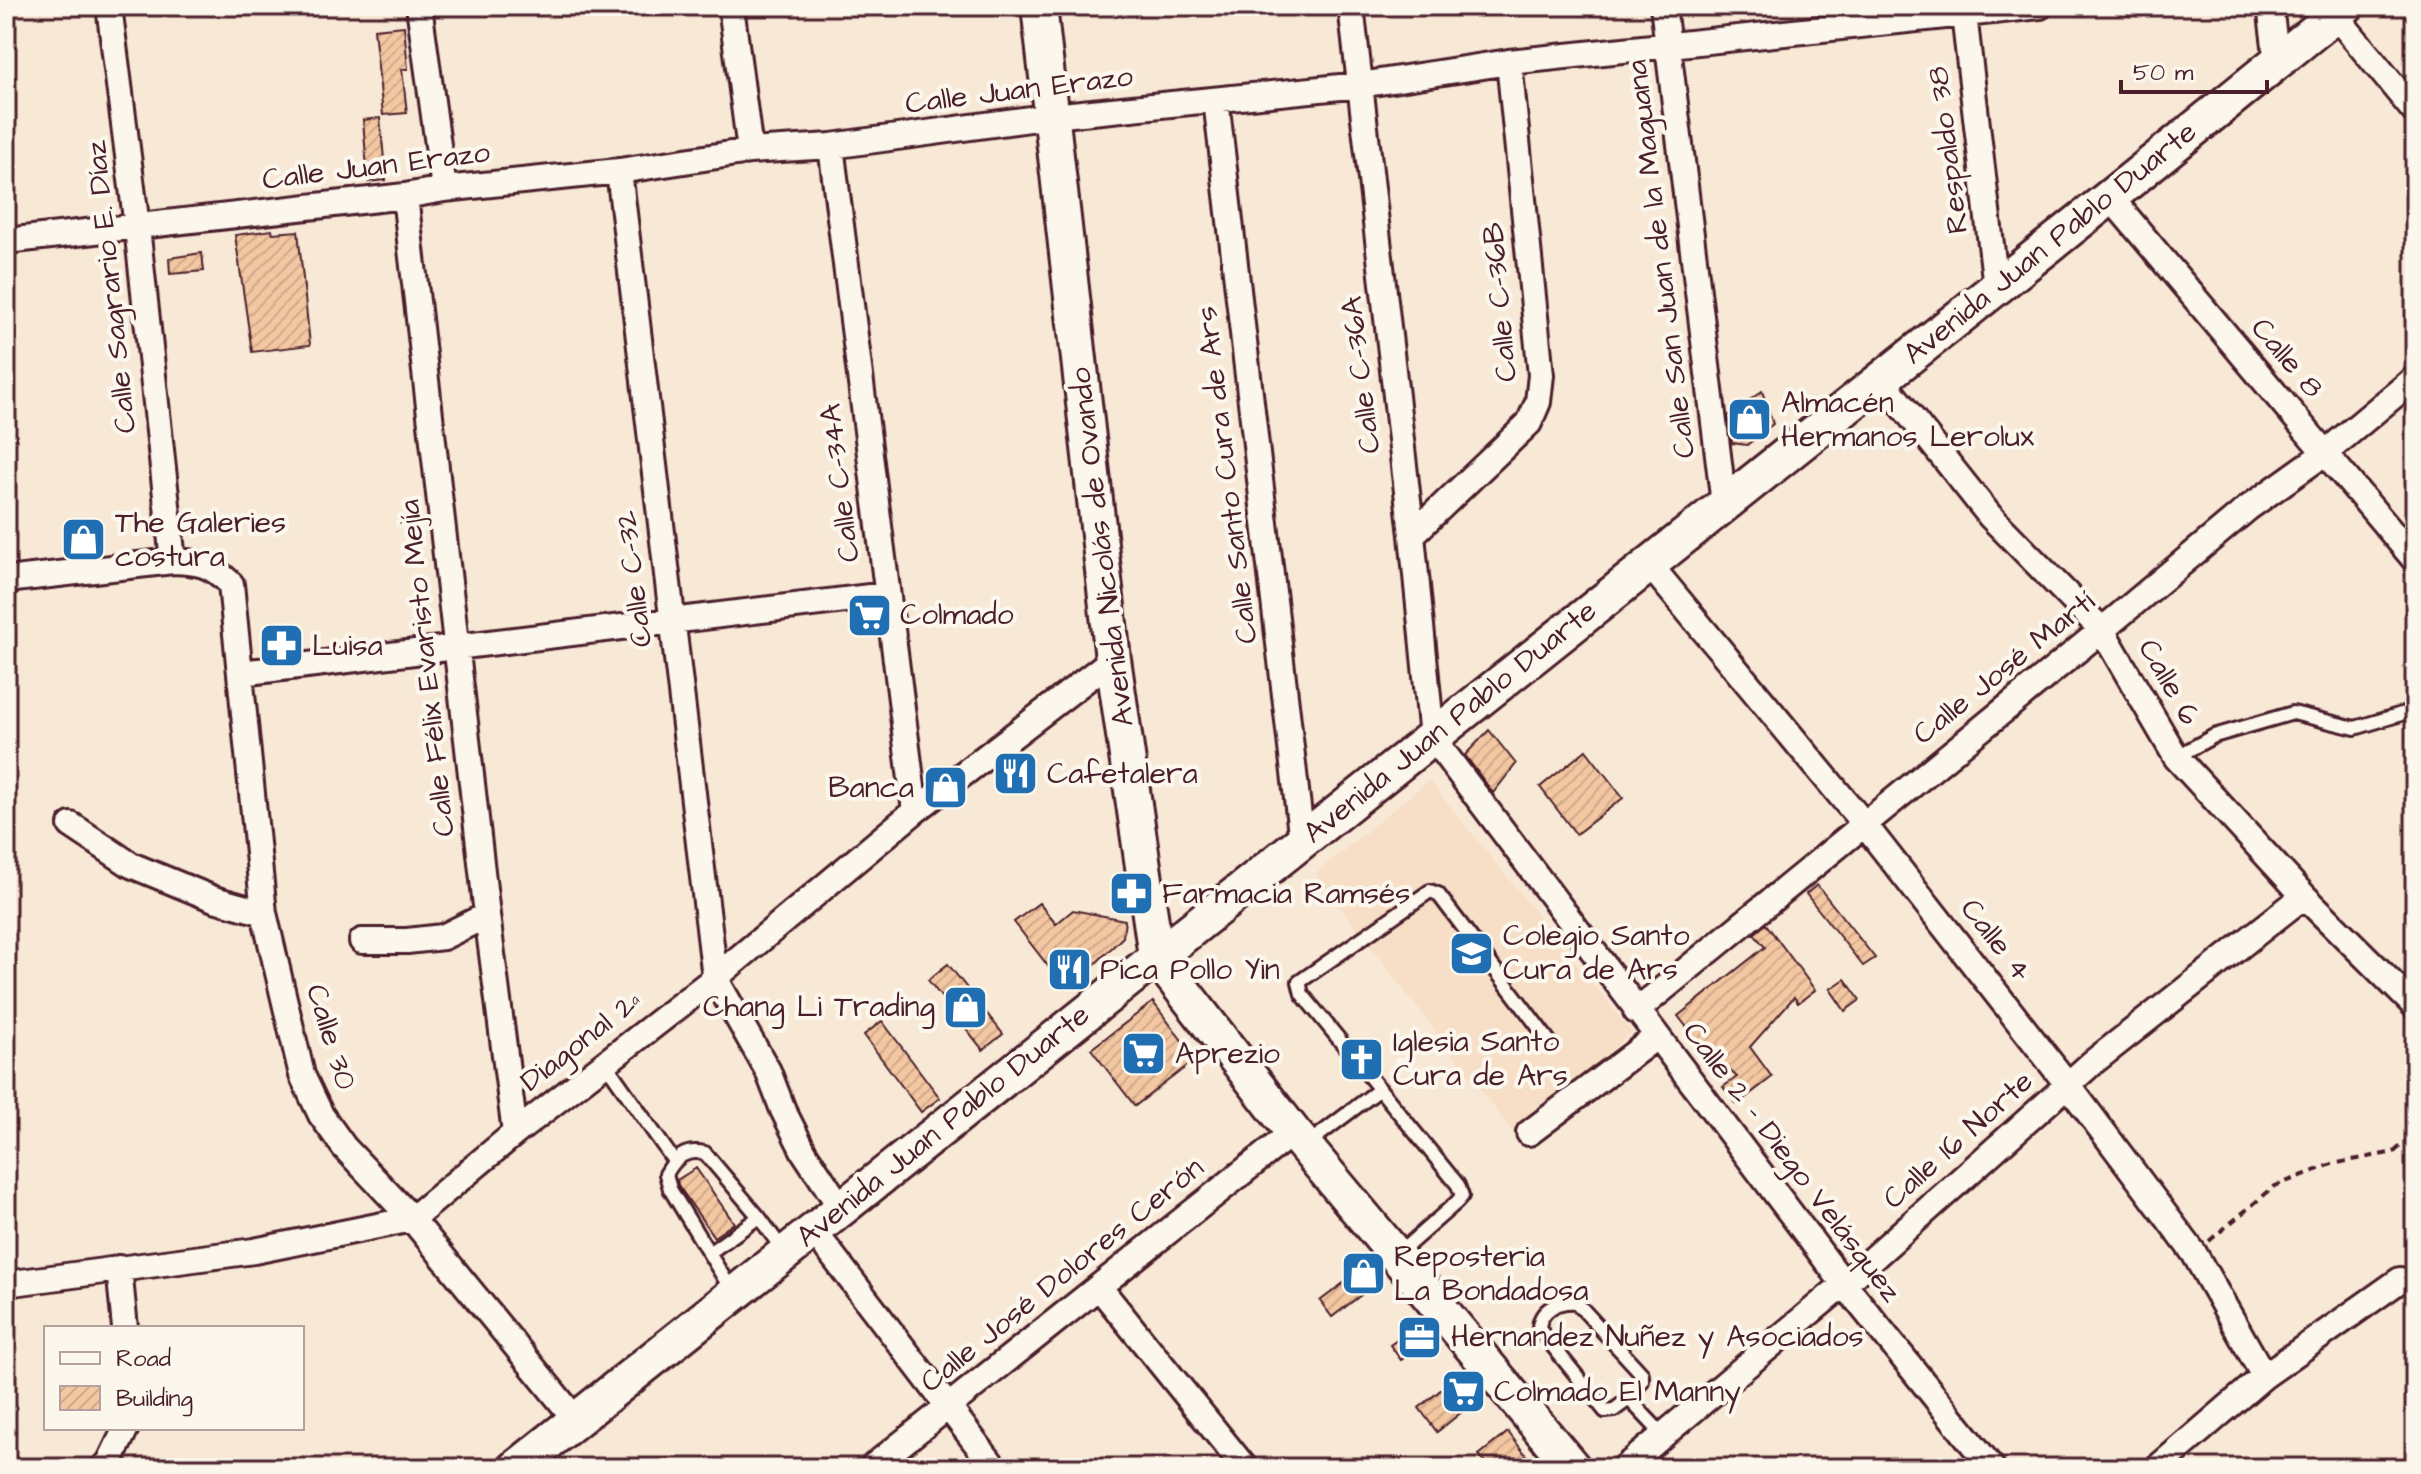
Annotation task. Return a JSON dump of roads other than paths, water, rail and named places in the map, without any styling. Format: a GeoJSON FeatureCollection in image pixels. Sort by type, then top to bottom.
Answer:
{"type":"FeatureCollection","features":[{"type":"Feature","properties":{"kind":"main road","name":"Avenida Nicolás de Ovando"},"geometry":{"type":"LineString","coordinates":[[1039,6],[1113,659],[1156,956],[1298,1139],[1573,1468]]}},
{"type":"Feature","properties":{"kind":"main road","name":"Avenida Juan Pablo Duarte"},"geometry":{"type":"LineString","coordinates":[[516,1468],[2341,10]]}},
{"type":"Feature","properties":{"kind":"street","name":"Calle Sagrario E. Díaz"},"geometry":{"type":"LineString","coordinates":[[109,6],[137,227],[173,561]]}},
{"type":"Feature","properties":{"kind":"street"},"geometry":{"type":"LineString","coordinates":[[419,6],[444,189]]}},
{"type":"Feature","properties":{"kind":"street"},"geometry":{"type":"LineString","coordinates":[[731,6],[750,151]]}},
{"type":"Feature","properties":{"kind":"street","name":"Calle C-36A"},"geometry":{"type":"LineString","coordinates":[[1351,6],[1432,737]]}},
{"type":"Feature","properties":{"kind":"street","name":"Calle San Juan de la Maguana"},"geometry":{"type":"LineString","coordinates":[[1663,6],[1724,504]]}},
{"type":"Feature","properties":{"kind":"street","name":"Calle Juan Erazo"},"geometry":{"type":"LineString","coordinates":[[6,241],[619,171],[750,151],[831,146],[1052,116],[1360,85],[1509,62],[1668,46],[1964,9],[2040,6]]}},
{"type":"Feature","properties":{"kind":"street"},"geometry":{"type":"LineString","coordinates":[[2270,6],[2277,62]]}},
{"type":"Feature","properties":{"kind":"street","name":"Respaldo 38"},"geometry":{"type":"LineString","coordinates":[[1964,9],[1996,287]]}},
{"type":"Feature","properties":{"kind":"street"},"geometry":{"type":"LineString","coordinates":[[2341,10],[2415,112]]}},
{"type":"Feature","properties":{"kind":"street","name":"Calle C-36B"},"geometry":{"type":"LineString","coordinates":[[1412,535],[1529,423],[1538,402],[1541,375],[1509,62]]}},
{"type":"Feature","properties":{"kind":"street","name":"Calle Santo Cura de Ars"},"geometry":{"type":"LineString","coordinates":[[1216,100],[1302,842]]}},
{"type":"Feature","properties":{"kind":"street","name":"Calle C-34A"},"geometry":{"type":"LineString","coordinates":[[831,146],[915,811]]}},
{"type":"Feature","properties":{"kind":"street","name":"Calle C-32"},"geometry":{"type":"LineString","coordinates":[[619,171],[715,978]]}},
{"type":"Feature","properties":{"kind":"street","name":"Calle Félix Evaristo Mejía"},"geometry":{"type":"LineString","coordinates":[[405,196],[515,1133]]}},
{"type":"Feature","properties":{"kind":"street","name":"Calle 8"},"geometry":{"type":"LineString","coordinates":[[2110,197],[2325,453],[2412,551]]}},
{"type":"Feature","properties":{"kind":"street","name":"Calle José Martí"},"geometry":{"type":"LineString","coordinates":[[1636,1011],[2248,508],[2325,453],[2415,378]]}},
{"type":"Feature","properties":{"kind":"street","name":"Calle 6"},"geometry":{"type":"LineString","coordinates":[[1881,379],[1990,516],[2102,630],[2176,757],[2304,896],[2415,1006]]}},
{"type":"Feature","properties":{"kind":"street"},"geometry":{"type":"LineString","coordinates":[[6,580],[173,561]]}},
{"type":"Feature","properties":{"kind":"street","name":"Calle 30"},"geometry":{"type":"LineString","coordinates":[[173,561],[199,562],[215,570],[231,584],[264,913],[302,1075],[321,1115],[344,1147],[412,1219],[576,1420]]}},
{"type":"Feature","properties":{"kind":"street","name":"Calle 4"},"geometry":{"type":"LineString","coordinates":[[1649,564],[1864,824],[2068,1085],[2194,1253],[2264,1376]]}},
{"type":"Feature","properties":{"kind":"street"},"geometry":{"type":"LineString","coordinates":[[241,673],[886,595]]}},
{"type":"Feature","properties":{"kind":"street","name":"Diagonal 2ª"},"geometry":{"type":"LineString","coordinates":[[6,1284],[254,1251],[412,1219],[515,1133],[715,978],[915,811],[1113,659]]}},
{"type":"Feature","properties":{"kind":"street","name":"Calle 2 - Diego Velásquez"},"geometry":{"type":"LineString","coordinates":[[1432,737],[1844,1284],[1992,1468]]}},
{"type":"Feature","properties":{"kind":"street"},"geometry":{"type":"LineString","coordinates":[[71,825],[131,865],[214,899],[264,913]]}},
{"type":"Feature","properties":{"kind":"street","name":"Calle 16 Norte"},"geometry":{"type":"LineString","coordinates":[[1624,1468],[1844,1284],[2068,1085],[2304,896]]}},
{"type":"Feature","properties":{"kind":"street"},"geometry":{"type":"LineString","coordinates":[[362,941],[443,937],[487,915]]}},
{"type":"Feature","properties":{"kind":"street"},"geometry":{"type":"LineString","coordinates":[[715,978],[768,1071],[804,1152],[841,1208]]}},
{"type":"Feature","properties":{"kind":"street"},"geometry":{"type":"LineString","coordinates":[[1529,1133],[1656,1037]]}},
{"type":"Feature","properties":{"kind":"street","name":"Calle José Dolores Cerón"},"geometry":{"type":"LineString","coordinates":[[871,1468],[1099,1287],[1298,1139]]}},
{"type":"Feature","properties":{"kind":"street"},"geometry":{"type":"LineString","coordinates":[[813,1230],[995,1468]]}},
{"type":"Feature","properties":{"kind":"street"},"geometry":{"type":"LineString","coordinates":[[119,1268],[125,1326]]}},
{"type":"Feature","properties":{"kind":"street"},"geometry":{"type":"LineString","coordinates":[[2157,1468],[2264,1376],[2400,1280]]}},
{"type":"Feature","properties":{"kind":"street"},"geometry":{"type":"LineString","coordinates":[[1099,1287],[1245,1468]]}},
{"type":"Feature","properties":{"kind":"street"},"geometry":{"type":"LineString","coordinates":[[103,1468],[109,1463],[125,1430]]}},
{"type":"Feature","properties":{"kind":"lane"},"geometry":{"type":"LineString","coordinates":[[2176,757],[2214,736],[2293,713],[2355,728],[2408,712],[2415,715]]}},
{"type":"Feature","properties":{"kind":"lane"},"geometry":{"type":"LineString","coordinates":[[1396,1256],[1462,1196],[1458,1185],[1302,994],[1299,982],[1430,891],[1438,894],[1549,1041]]}},
{"type":"Feature","properties":{"kind":"lane"},"geometry":{"type":"LineString","coordinates":[[605,1063],[674,1161]]}},
{"type":"Feature","properties":{"kind":"lane"},"geometry":{"type":"LineString","coordinates":[[1298,1139],[1380,1089]]}},
{"type":"Feature","properties":{"kind":"lane"},"geometry":{"type":"LineString","coordinates":[[733,1293],[670,1189],[666,1174],[684,1153],[705,1153],[785,1253]]}},
{"type":"Feature","properties":{"kind":"lane"},"geometry":{"type":"LineString","coordinates":[[709,1253],[759,1217]]}},
{"type":"Feature","properties":{"kind":"lane"},"geometry":{"type":"LineString","coordinates":[[1565,1300],[1576,1302],[1642,1374],[1642,1381],[1629,1399],[1614,1410],[1605,1411],[1539,1329],[1539,1319],[1545,1311],[1565,1300]]}},
{"type":"Feature","properties":{"kind":"lane"},"geometry":{"type":"LineString","coordinates":[[1629,1399],[1663,1435]]}},
{"type":"Feature","properties":{"kind":"place","name":"Almacén Hermanos Lerolux"},"geometry":{"type":"Point","coordinates":[1750,420]}},
{"type":"Feature","properties":{"kind":"place","name":"The Galeries costura"},"geometry":{"type":"Point","coordinates":[84,540]}},
{"type":"Feature","properties":{"kind":"place","name":"Colmado"},"geometry":{"type":"Point","coordinates":[869,615]}},
{"type":"Feature","properties":{"kind":"place","name":"Luisa"},"geometry":{"type":"Point","coordinates":[281,646]}},
{"type":"Feature","properties":{"kind":"place","name":"Cafetalera"},"geometry":{"type":"Point","coordinates":[1016,774]}},
{"type":"Feature","properties":{"kind":"place","name":"Banca"},"geometry":{"type":"Point","coordinates":[945,788]}},
{"type":"Feature","properties":{"kind":"place","name":"Farmacia Ramsés"},"geometry":{"type":"Point","coordinates":[1131,894]}},
{"type":"Feature","properties":{"kind":"place","name":"Colegio Santo Cura de Ars"},"geometry":{"type":"Point","coordinates":[1472,953]}},
{"type":"Feature","properties":{"kind":"place","name":"Pica Pollo Yin"},"geometry":{"type":"Point","coordinates":[1069,970]}},
{"type":"Feature","properties":{"kind":"place","name":"Chang Li Trading"},"geometry":{"type":"Point","coordinates":[966,1007]}},
{"type":"Feature","properties":{"kind":"place","name":"Aprezio"},"geometry":{"type":"Point","coordinates":[1144,1054]}},
{"type":"Feature","properties":{"kind":"place","name":"Iglesia Santo Cura de Ars"},"geometry":{"type":"Point","coordinates":[1362,1059]}},
{"type":"Feature","properties":{"kind":"place","name":"Reposteria La Bondadosa"},"geometry":{"type":"Point","coordinates":[1363,1274]}},
{"type":"Feature","properties":{"kind":"place","name":"Hernandez Nuñez y Asociados"},"geometry":{"type":"Point","coordinates":[1420,1337]}},
{"type":"Feature","properties":{"kind":"place","name":"Colmado El Manny"},"geometry":{"type":"Point","coordinates":[1463,1392]}}]}
